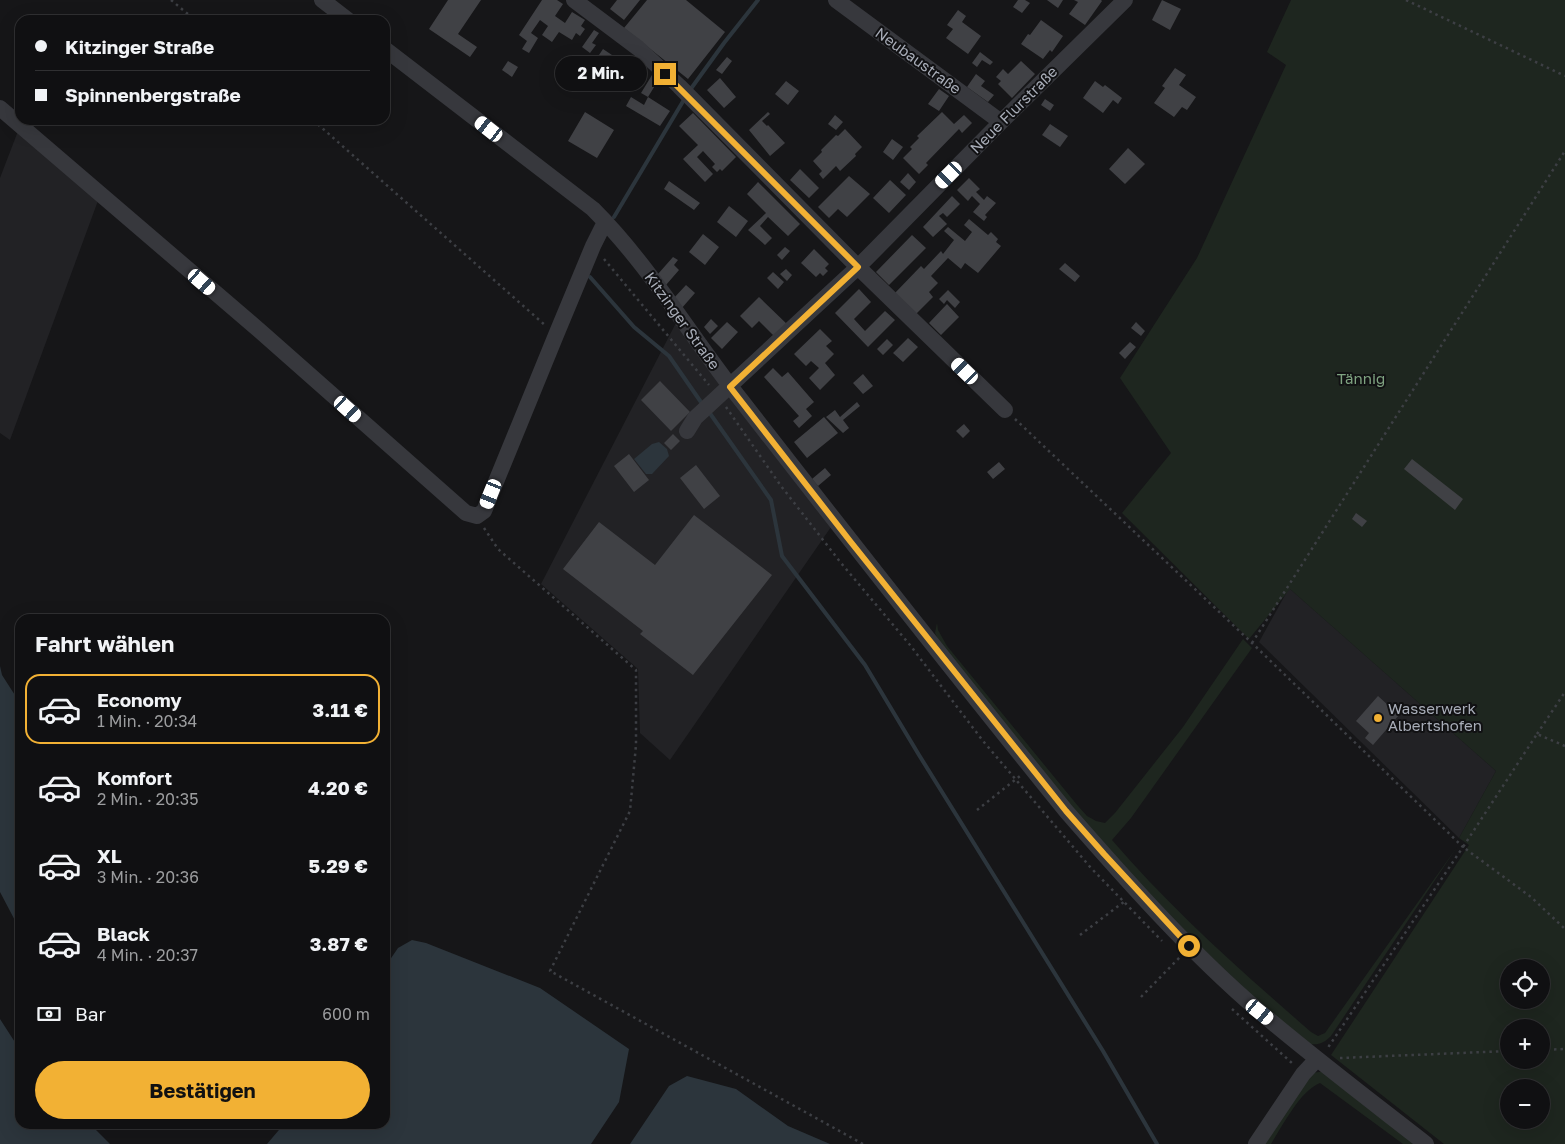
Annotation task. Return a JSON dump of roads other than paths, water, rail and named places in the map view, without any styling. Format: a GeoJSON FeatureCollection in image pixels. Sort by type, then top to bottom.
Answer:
{"type":"FeatureCollection","features":[{"type":"Feature","properties":{"kind":"street"},"geometry":{"type":"LineString","coordinates":[[322,0],[342,15]]}},
{"type":"Feature","properties":{"kind":"street"},"geometry":{"type":"LineString","coordinates":[[574,0],[638,48],[678,86],[858,267],[1005,410]]}},
{"type":"Feature","properties":{"kind":"street","name":"Neubaustraße"},"geometry":{"type":"LineString","coordinates":[[836,0],[1001,122]]}},
{"type":"Feature","properties":{"kind":"street","name":"Neue Flurstraße"},"geometry":{"type":"LineString","coordinates":[[691,425],[858,267],[1125,0]]}},
{"type":"Feature","properties":{"kind":"street","name":"Kitzinger Straße"},"geometry":{"type":"LineString","coordinates":[[390,53],[585,203],[606,222],[630,250],[724,392],[1066,811],[1189,946],[1260,1012],[1426,1144]]}},
{"type":"Feature","properties":{"kind":"street"},"geometry":{"type":"LineString","coordinates":[[0,108],[15,121]]}},
{"type":"Feature","properties":{"kind":"street"},"geometry":{"type":"LineString","coordinates":[[20,125],[260,331],[466,513],[477,516],[484,512],[593,246],[606,222]]}},
{"type":"Feature","properties":{"kind":"street"},"geometry":{"type":"LineString","coordinates":[[1256,1144],[1303,1074],[1317,1059]]}},
{"type":"Feature","properties":{"kind":"waterway"},"geometry":{"type":"LineString","coordinates":[[690,90],[758,0]]}},
{"type":"Feature","properties":{"kind":"waterway"},"geometry":{"type":"LineString","coordinates":[[614,217],[685,98]]}},
{"type":"Feature","properties":{"kind":"waterway"},"geometry":{"type":"LineString","coordinates":[[590,277],[634,327],[669,356],[703,405]]}},
{"type":"Feature","properties":{"kind":"waterway"},"geometry":{"type":"LineString","coordinates":[[709,412],[771,500],[782,556],[865,665],[1103,1051],[1157,1144]]}},
{"type":"Feature","properties":{"kind":"place","name":"Wasserwerk Albertshofen"},"geometry":{"type":"Point","coordinates":[1378,718]}},
{"type":"Feature","properties":{"kind":"park label","name":"Tännig"},"geometry":{"type":"Point","coordinates":[1361,379]}}]}
